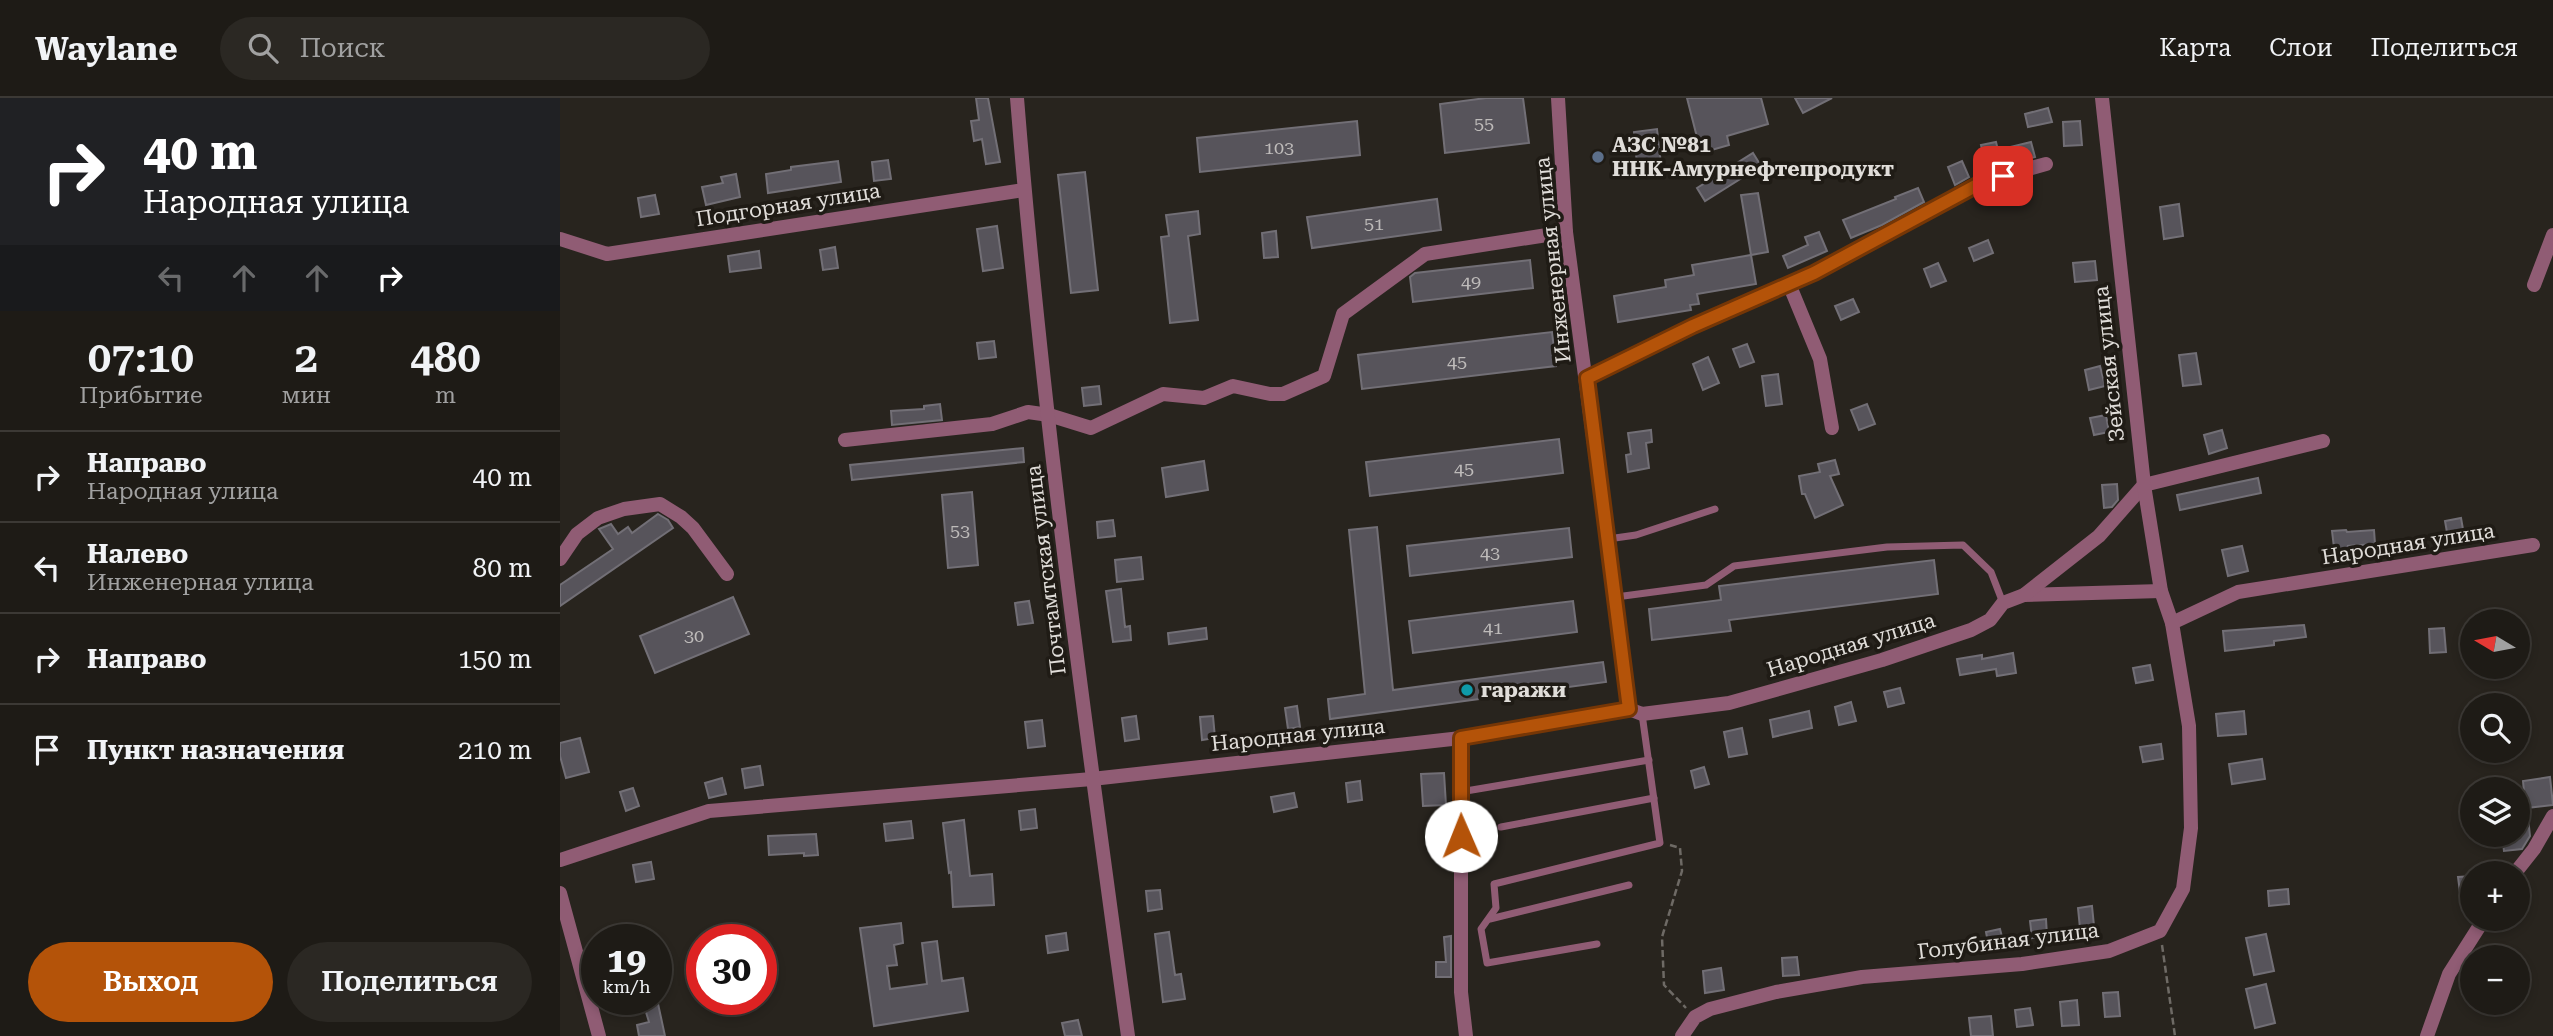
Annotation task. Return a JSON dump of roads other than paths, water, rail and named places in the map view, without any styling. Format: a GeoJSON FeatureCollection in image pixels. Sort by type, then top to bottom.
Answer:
{"type":"FeatureCollection","features":[{"type":"Feature","properties":{"kind":"street","name":"Почтамтская улица"},"geometry":{"type":"LineString","coordinates":[[1017,98],[1048,415],[1128,1036]]}},
{"type":"Feature","properties":{"kind":"street","name":"Инженерная улица"},"geometry":{"type":"LineString","coordinates":[[1558,98],[1566,232],[1616,597],[1636,711]]}},
{"type":"Feature","properties":{"kind":"street","name":"Зейская улица"},"geometry":{"type":"LineString","coordinates":[[2102,98],[2144,485],[2161,591],[2172,623]]}},
{"type":"Feature","properties":{"kind":"street"},"geometry":{"type":"LineString","coordinates":[[1587,378],[1693,326],[1814,273],[1981,183],[2046,164]]}},
{"type":"Feature","properties":{"kind":"street","name":"Подгорная улица"},"geometry":{"type":"LineString","coordinates":[[560,240],[607,254],[1024,190]]}},
{"type":"Feature","properties":{"kind":"street"},"geometry":{"type":"LineString","coordinates":[[845,440],[992,424],[1028,412],[1091,428],[1163,394],[1204,398],[1233,386],[1269,394],[1283,394],[1324,376],[1343,314],[1425,254],[1566,232]]}},
{"type":"Feature","properties":{"kind":"street"},"geometry":{"type":"LineString","coordinates":[[2534,285],[2553,235]]}},
{"type":"Feature","properties":{"kind":"street"},"geometry":{"type":"LineString","coordinates":[[1789,284],[1820,359],[1832,428]]}},
{"type":"Feature","properties":{"kind":"street"},"geometry":{"type":"LineString","coordinates":[[2144,485],[2323,441]]}},
{"type":"Feature","properties":{"kind":"street","name":"Народная улица"},"geometry":{"type":"LineString","coordinates":[[560,860],[709,811],[1093,779],[1461,738],[1636,711],[1729,703],[1882,660],[1971,630],[1990,620],[2003,603],[2024,595],[2099,536],[2144,485]]}},
{"type":"Feature","properties":{"kind":"street"},"geometry":{"type":"LineString","coordinates":[[560,559],[577,534],[598,518],[624,509],[660,504],[693,528],[727,574]]}},
{"type":"Feature","properties":{"kind":"street","name":"Народная улица"},"geometry":{"type":"LineString","coordinates":[[2172,623],[2238,592],[2533,545]]}},
{"type":"Feature","properties":{"kind":"street","name":"Народная улица"},"geometry":{"type":"LineString","coordinates":[[2024,595],[2161,591]]}},
{"type":"Feature","properties":{"kind":"street","name":"Голубиная улица"},"geometry":{"type":"LineString","coordinates":[[1682,1036],[1695,1017],[1710,1009],[1776,992],[1862,977],[2022,964],[2109,951],[2160,932],[2183,889],[2191,828],[2189,726],[2172,623]]}},
{"type":"Feature","properties":{"kind":"street"},"geometry":{"type":"LineString","coordinates":[[1461,738],[1461,992],[1466,1036]]}},
{"type":"Feature","properties":{"kind":"street"},"geometry":{"type":"LineString","coordinates":[[2524,861],[2553,816]]}},
{"type":"Feature","properties":{"kind":"street"},"geometry":{"type":"LineString","coordinates":[[560,892],[598,1036]]}},
{"type":"Feature","properties":{"kind":"street"},"geometry":{"type":"LineString","coordinates":[[2427,1036],[2449,974],[2476,931]]}},
{"type":"Feature","properties":{"kind":"lane"},"geometry":{"type":"LineString","coordinates":[[1608,539],[1636,535],[1715,509]]}},
{"type":"Feature","properties":{"kind":"lane"},"geometry":{"type":"LineString","coordinates":[[1616,597],[1706,585],[1734,566],[1886,547],[1963,545],[1991,572],[2003,603]]}},
{"type":"Feature","properties":{"kind":"lane"},"geometry":{"type":"LineString","coordinates":[[1597,944],[1487,963],[1481,929],[1496,908],[1494,884],[1660,843],[1649,760],[1636,711]]}},
{"type":"Feature","properties":{"kind":"lane"},"geometry":{"type":"LineString","coordinates":[[1460,792],[1649,760]]}},
{"type":"Feature","properties":{"kind":"lane"},"geometry":{"type":"LineString","coordinates":[[1501,827],[1654,799]]}},
{"type":"Feature","properties":{"kind":"lane"},"geometry":{"type":"LineString","coordinates":[[1490,919],[1629,885]]}},
{"type":"Feature","properties":{"kind":"place","name":"АЗС №81 ННК-Амурнефтепродукт"},"geometry":{"type":"Point","coordinates":[1598,157]}},
{"type":"Feature","properties":{"kind":"place","name":"гаражи"},"geometry":{"type":"Point","coordinates":[1467,690]}}]}
